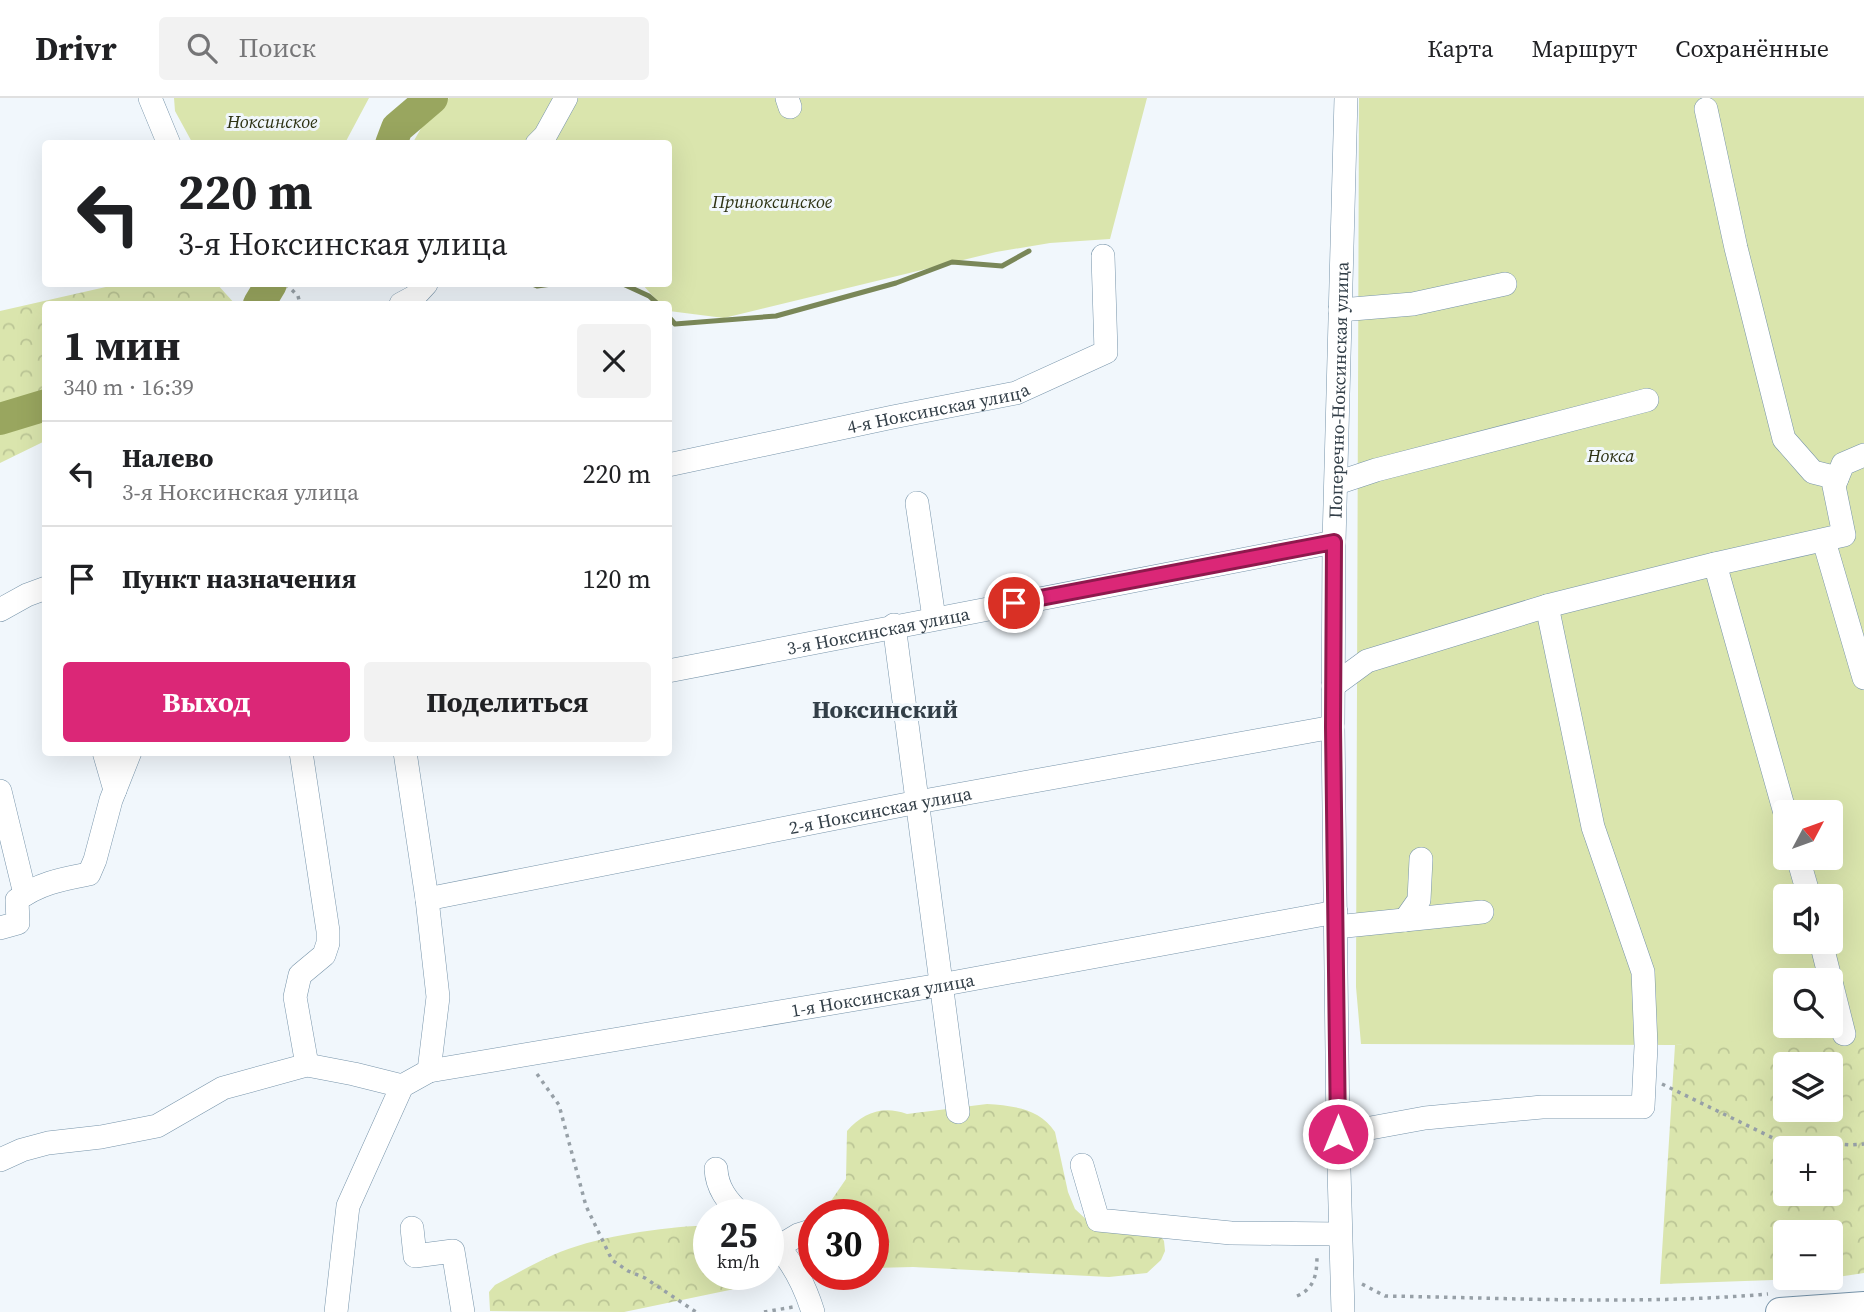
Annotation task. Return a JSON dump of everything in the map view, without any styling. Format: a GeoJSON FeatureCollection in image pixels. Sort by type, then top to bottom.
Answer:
{"type":"FeatureCollection","features":[{"type":"Feature","properties":{"kind":"main road"},"geometry":{"type":"LineString","coordinates":[[1777,1303],[1864,1306]]}},
{"type":"Feature","properties":{"kind":"street"},"geometry":{"type":"LineString","coordinates":[[150,98],[167,140]]}},
{"type":"Feature","properties":{"kind":"street"},"geometry":{"type":"LineString","coordinates":[[541,140],[566,98]]}},
{"type":"Feature","properties":{"kind":"street","name":"Поперечно-Ноксинская улица"},"geometry":{"type":"LineString","coordinates":[[1343,1312],[1338,1134],[1333,686],[1339,310],[1346,98]]}},
{"type":"Feature","properties":{"kind":"street"},"geometry":{"type":"LineString","coordinates":[[1706,109],[1736,248],[1784,439],[1813,472],[1837,478]]}},
{"type":"Feature","properties":{"kind":"street","name":"4-я Ноксинская улица"},"geometry":{"type":"LineString","coordinates":[[672,464],[1016,393],[1107,352],[1104,256]]}},
{"type":"Feature","properties":{"kind":"street"},"geometry":{"type":"LineString","coordinates":[[1339,310],[1413,304],[1505,284]]}},
{"type":"Feature","properties":{"kind":"street"},"geometry":{"type":"LineString","coordinates":[[407,301],[423,287]]}},
{"type":"Feature","properties":{"kind":"street"},"geometry":{"type":"LineString","coordinates":[[1337,483],[1376,470],[1647,400]]}},
{"type":"Feature","properties":{"kind":"street"},"geometry":{"type":"LineString","coordinates":[[1864,455],[1843,464],[1834,486],[1844,536],[1864,678]]}},
{"type":"Feature","properties":{"kind":"street"},"geometry":{"type":"LineString","coordinates":[[917,503],[934,618]]}},
{"type":"Feature","properties":{"kind":"street"},"geometry":{"type":"LineString","coordinates":[[1333,686],[1367,661],[1547,606],[1715,564],[1844,536]]}},
{"type":"Feature","properties":{"kind":"street","name":"3-я Ноксинская улица"},"geometry":{"type":"LineString","coordinates":[[672,670],[894,625],[1334,542]]}},
{"type":"Feature","properties":{"kind":"street"},"geometry":{"type":"LineString","coordinates":[[1715,564],[1781,800]]}},
{"type":"Feature","properties":{"kind":"street"},"geometry":{"type":"LineString","coordinates":[[0,610],[42,589]]}},
{"type":"Feature","properties":{"kind":"street"},"geometry":{"type":"LineString","coordinates":[[1338,1134],[1425,1118],[1542,1107],[1643,1107],[1646,1046],[1643,971],[1593,827],[1547,606]]}},
{"type":"Feature","properties":{"kind":"street"},"geometry":{"type":"LineString","coordinates":[[894,625],[958,1112]]}},
{"type":"Feature","properties":{"kind":"street","name":"2-я Ноксинская улица"},"geometry":{"type":"LineString","coordinates":[[428,899],[918,802],[1333,727]]}},
{"type":"Feature","properties":{"kind":"street"},"geometry":{"type":"LineString","coordinates":[[105,756],[115,790]]}},
{"type":"Feature","properties":{"kind":"street"},"geometry":{"type":"LineString","coordinates":[[0,928],[18,923],[18,900],[25,894],[49,882],[89,874],[128,756]]}},
{"type":"Feature","properties":{"kind":"street"},"geometry":{"type":"LineString","coordinates":[[302,756],[328,932],[324,955],[300,975],[295,998],[307,1065]]}},
{"type":"Feature","properties":{"kind":"street"},"geometry":{"type":"LineString","coordinates":[[406,756],[428,899],[438,997],[429,1071]]}},
{"type":"Feature","properties":{"kind":"street"},"geometry":{"type":"LineString","coordinates":[[0,791],[25,894]]}},
{"type":"Feature","properties":{"kind":"street"},"geometry":{"type":"LineString","coordinates":[[1405,920],[1419,900],[1421,859]]}},
{"type":"Feature","properties":{"kind":"street","name":"1-я Ноксинская улица"},"geometry":{"type":"LineString","coordinates":[[402,1086],[429,1071],[1336,920],[1405,920],[1482,912]]}},
{"type":"Feature","properties":{"kind":"street"},"geometry":{"type":"LineString","coordinates":[[1824,954],[1844,1034]]}},
{"type":"Feature","properties":{"kind":"street"},"geometry":{"type":"LineString","coordinates":[[0,1160],[48,1143],[101,1137],[157,1126],[223,1088],[307,1065],[402,1086],[348,1206],[336,1312]]}},
{"type":"Feature","properties":{"kind":"street"},"geometry":{"type":"LineString","coordinates":[[1082,1165],[1098,1220],[1231,1233],[1340,1234]]}},
{"type":"Feature","properties":{"kind":"street"},"geometry":{"type":"LineString","coordinates":[[716,1169],[717,1182],[727,1199]]}},
{"type":"Feature","properties":{"kind":"street"},"geometry":{"type":"LineString","coordinates":[[412,1228],[415,1256],[453,1251],[463,1312]]}},
{"type":"Feature","properties":{"kind":"street"},"geometry":{"type":"LineString","coordinates":[[784,1254],[807,1289],[812,1308]]}},
{"type":"Feature","properties":{"kind":"path"},"geometry":{"type":"LineString","coordinates":[[523,1055],[559,1105],[586,1206],[611,1260],[645,1278],[696,1312]]}},
{"type":"Feature","properties":{"kind":"path"},"geometry":{"type":"LineString","coordinates":[[1644,1076],[1773,1138],[1864,1144]]}},
{"type":"Feature","properties":{"kind":"path"},"geometry":{"type":"LineString","coordinates":[[1297,1296],[1307,1291],[1314,1281],[1317,1271],[1317,1234]]}},
{"type":"Feature","properties":{"kind":"path"},"geometry":{"type":"LineString","coordinates":[[1361,1284],[1385,1296],[1721,1298],[1777,1303]]}},
{"type":"Feature","properties":{"kind":"path"},"geometry":{"type":"LineString","coordinates":[[764,1312],[812,1308]]}},
{"type":"Feature","properties":{"kind":"green space","name":"Ноксинское"},"geometry":{"type":"Polygon","coordinates":[[[174,98],[369,98],[347,140],[191,140],[175,111],[174,98]]]}},
{"type":"Feature","properties":{"kind":"green space","name":"Приноксинское"},"geometry":{"type":"Polygon","coordinates":[[[449,98],[1147,98],[1110,239],[1050,243],[996,252],[724,318],[672,311],[672,301],[657,301],[645,287],[672,287],[672,140],[414,140],[427,118],[449,98]]]}},
{"type":"Feature","properties":{"kind":"green space","name":"Нокса"},"geometry":{"type":"Polygon","coordinates":[[[1359,98],[1864,98],[1864,1033],[1843,1034],[1843,968],[1773,968],[1773,1038],[1785,1038],[1675,1045],[1361,1044],[1356,987],[1359,98]]]}},
{"type":"Feature","properties":{"kind":"green space"},"geometry":{"type":"Polygon","coordinates":[[[106,287],[220,287],[232,301],[44,301],[106,287]]]}},
{"type":"Feature","properties":{"kind":"green space"},"geometry":{"type":"Polygon","coordinates":[[[42,301],[42,442],[0,463],[0,311],[42,301]]]}},
{"type":"Feature","properties":{"kind":"green space"},"geometry":{"type":"Polygon","coordinates":[[[1864,1020],[1864,1273],[1843,1276],[1843,1220],[1773,1220],[1773,1280],[1660,1284],[1675,1045],[1773,1032],[1773,1038],[1843,1038],[1843,1023],[1864,1020]]]}},
{"type":"Feature","properties":{"kind":"green space"},"geometry":{"type":"Polygon","coordinates":[[[987,1104],[1034,1113],[1055,1132],[1068,1192],[1075,1209],[1090,1223],[1154,1226],[1164,1241],[1165,1251],[1161,1260],[1147,1273],[1109,1277],[889,1268],[889,1199],[832,1199],[846,1179],[847,1131],[860,1119],[874,1112],[889,1110],[907,1114],[987,1104]]]}},
{"type":"Feature","properties":{"kind":"green space"},"geometry":{"type":"Polygon","coordinates":[[[693,1226],[693,1290],[730,1290],[624,1312],[490,1311],[489,1292],[495,1285],[553,1255],[586,1243],[660,1229],[693,1226]]]}},
{"type":"Feature","properties":{"kind":"waterway","name":"Нокса"},"geometry":{"type":"LineString","coordinates":[[392,140],[397,128],[432,98]]}},
{"type":"Feature","properties":{"kind":"waterway"},"geometry":{"type":"LineString","coordinates":[[672,321],[675,324],[776,316],[896,283],[952,262],[1002,266],[1029,251]]}},
{"type":"Feature","properties":{"kind":"waterway","name":"Нокса"},"geometry":{"type":"LineString","coordinates":[[261,301],[269,287]]}},
{"type":"Feature","properties":{"kind":"waterway"},"geometry":{"type":"LineString","coordinates":[[630,287],[655,301]]}},
{"type":"Feature","properties":{"kind":"waterway","name":"Нокса"},"geometry":{"type":"LineString","coordinates":[[0,419],[42,406]]}},
{"type":"Feature","properties":{"kind":"district","name":"Ноксинский"},"geometry":{"type":"Point","coordinates":[885,709]}},
{"type":"Feature","properties":{"kind":"route"},"geometry":{"type":"LineString","coordinates":[[1014,603],[1334,542],[1333,727],[1338,1134]]}}]}
